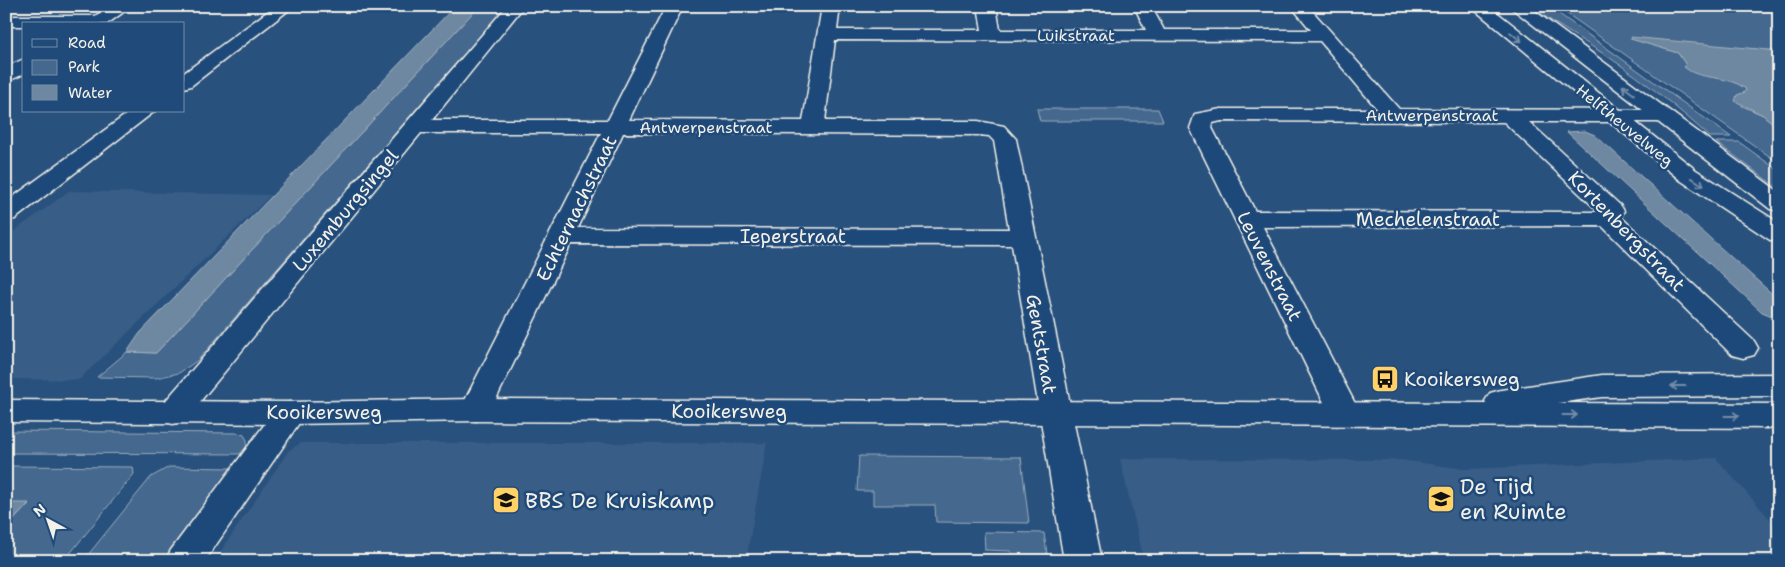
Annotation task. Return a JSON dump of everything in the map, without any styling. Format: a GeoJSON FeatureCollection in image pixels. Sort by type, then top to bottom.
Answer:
{"type":"FeatureCollection","features":[{"type":"Feature","properties":{"kind":"street"},"geometry":{"type":"LineString","coordinates":[[6,21],[96,22],[124,6]]}},
{"type":"Feature","properties":{"kind":"street"},"geometry":{"type":"LineString","coordinates":[[188,76],[286,6]]}},
{"type":"Feature","properties":{"kind":"street","name":"Luxemburgsingel"},"geometry":{"type":"LineString","coordinates":[[173,412],[516,6]]}},
{"type":"Feature","properties":{"kind":"street","name":"Echternachstraat"},"geometry":{"type":"LineString","coordinates":[[476,410],[676,6]]}},
{"type":"Feature","properties":{"kind":"street"},"geometry":{"type":"LineString","coordinates":[[813,127],[831,6]]}},
{"type":"Feature","properties":{"kind":"street"},"geometry":{"type":"LineString","coordinates":[[987,6],[992,35]]}},
{"type":"Feature","properties":{"kind":"street"},"geometry":{"type":"LineString","coordinates":[[1142,6],[1158,36]]}},
{"type":"Feature","properties":{"kind":"street"},"geometry":{"type":"LineString","coordinates":[[1299,6],[1393,115]]}},
{"type":"Feature","properties":{"kind":"street","name":"Helftheuvelweg"},"geometry":{"type":"LineString","coordinates":[[1478,6],[1688,175],[1779,235]]}},
{"type":"Feature","properties":{"kind":"street","name":"Helftheuvelweg"},"geometry":{"type":"LineString","coordinates":[[1517,6],[1779,204]]}},
{"type":"Feature","properties":{"kind":"street","name":"Luikstraat"},"geometry":{"type":"LineString","coordinates":[[827,35],[1325,36]]}},
{"type":"Feature","properties":{"kind":"street"},"geometry":{"type":"LineString","coordinates":[[6,214],[144,112]]}},
{"type":"Feature","properties":{"kind":"street","name":"Antwerpenstraat"},"geometry":{"type":"LineString","coordinates":[[1202,118],[1221,115],[1661,116]]}},
{"type":"Feature","properties":{"kind":"street","name":"Kortenbergstraat"},"geometry":{"type":"LineString","coordinates":[[1509,115],[1612,211],[1608,218],[1744,348]]}},
{"type":"Feature","properties":{"kind":"street","name":"Leuvenstraat"},"geometry":{"type":"LineString","coordinates":[[1202,118],[1201,128],[1344,413]]}},
{"type":"Feature","properties":{"kind":"street","name":"Antwerpenstraat"},"geometry":{"type":"LineString","coordinates":[[415,126],[978,128],[996,131]]}},
{"type":"Feature","properties":{"kind":"street","name":"Gentstraat"},"geometry":{"type":"LineString","coordinates":[[996,131],[1005,139],[1082,561]]}},
{"type":"Feature","properties":{"kind":"street","name":"Mechelenstraat"},"geometry":{"type":"LineString","coordinates":[[1247,219],[1595,220],[1608,218]]}},
{"type":"Feature","properties":{"kind":"street","name":"Ieperstraat"},"geometry":{"type":"LineString","coordinates":[[562,236],[1023,237]]}},
{"type":"Feature","properties":{"kind":"street","name":"Kooikersweg"},"geometry":{"type":"LineString","coordinates":[[1451,414],[1488,402],[1602,386],[1779,385]]}},
{"type":"Feature","properties":{"kind":"street","name":"Kooikersweg"},"geometry":{"type":"LineString","coordinates":[[6,412],[290,413],[476,410],[1779,416]]}},
{"type":"Feature","properties":{"kind":"street"},"geometry":{"type":"LineString","coordinates":[[184,561],[290,413]]}},
{"type":"Feature","properties":{"kind":"shaded area"},"geometry":{"type":"Polygon","coordinates":[[[69,191],[271,195],[79,380],[6,379],[6,237],[69,191]]]}},
{"type":"Feature","properties":{"kind":"shaded area","name":"BBS De Kruiskamp"},"geometry":{"type":"Polygon","coordinates":[[[301,443],[767,443],[746,561],[214,561],[289,450],[301,443]]]}},
{"type":"Feature","properties":{"kind":"shaded area","name":"De Tijd en Ruimte"},"geometry":{"type":"Polygon","coordinates":[[[1716,458],[1779,529],[1779,561],[1144,561],[1120,459],[1401,460],[1465,469],[1716,458]]]}},
{"type":"Feature","properties":{"kind":"green space"},"geometry":{"type":"Polygon","coordinates":[[[479,6],[506,6],[198,360],[179,373],[156,378],[97,377],[127,352],[156,353],[479,6]]]}},
{"type":"Feature","properties":{"kind":"green space"},"geometry":{"type":"Polygon","coordinates":[[[1530,6],[1548,6],[1731,137],[1710,137],[1674,106],[1610,58],[1530,6]]]}},
{"type":"Feature","properties":{"kind":"green space"},"geometry":{"type":"Polygon","coordinates":[[[1556,6],[1707,6],[1779,12],[1779,51],[1631,39],[1678,53],[1686,65],[1684,66],[1700,73],[1724,78],[1746,89],[1742,106],[1763,115],[1779,128],[1779,156],[1777,156],[1779,163],[1556,6]]]}},
{"type":"Feature","properties":{"kind":"green space"},"geometry":{"type":"Polygon","coordinates":[[[1037,109],[1158,109],[1163,121],[1040,121],[1037,109]]]}},
{"type":"Feature","properties":{"kind":"green space"},"geometry":{"type":"Polygon","coordinates":[[[1716,142],[1739,142],[1779,171],[1779,189],[1716,142]]]}},
{"type":"Feature","properties":{"kind":"green space"},"geometry":{"type":"Polygon","coordinates":[[[6,431],[238,433],[244,435],[247,440],[246,447],[240,454],[6,453],[6,431]]]}},
{"type":"Feature","properties":{"kind":"green space"},"geometry":{"type":"Polygon","coordinates":[[[859,456],[1021,457],[1029,523],[936,522],[935,505],[873,505],[873,491],[857,491],[859,456]]]}},
{"type":"Feature","properties":{"kind":"green space"},"geometry":{"type":"Polygon","coordinates":[[[6,466],[133,467],[134,474],[64,561],[6,561],[6,528],[29,504],[6,503],[6,466]]]}},
{"type":"Feature","properties":{"kind":"green space"},"geometry":{"type":"Polygon","coordinates":[[[169,467],[231,468],[163,561],[83,561],[151,477],[169,467]]]}},
{"type":"Feature","properties":{"kind":"green space"},"geometry":{"type":"Polygon","coordinates":[[[984,532],[1044,533],[1048,561],[1012,561],[1011,551],[985,550],[984,532]]]}},
{"type":"Feature","properties":{"kind":"water"},"geometry":{"type":"Polygon","coordinates":[[[455,6],[479,6],[156,353],[127,352],[140,333],[455,6]]]}},
{"type":"Feature","properties":{"kind":"water"},"geometry":{"type":"Polygon","coordinates":[[[1631,37],[1779,51],[1779,128],[1763,115],[1735,101],[1737,95],[1745,92],[1746,89],[1738,84],[1690,71],[1684,67],[1686,65],[1678,53],[1631,39],[1631,37]]]}},
{"type":"Feature","properties":{"kind":"water"},"geometry":{"type":"Polygon","coordinates":[[[1585,131],[1595,135],[1779,300],[1779,319],[1762,312],[1567,132],[1585,131]]]}},
{"type":"Feature","properties":{"kind":"water"},"geometry":{"type":"Polygon","coordinates":[[[6,503],[29,503],[6,528],[6,503]]]}},
{"type":"Feature","properties":{"kind":"place","name":"Kooikersweg"},"geometry":{"type":"Point","coordinates":[1385,379]}},
{"type":"Feature","properties":{"kind":"place","name":"De Tijd en Ruimte"},"geometry":{"type":"Point","coordinates":[1441,499]}},
{"type":"Feature","properties":{"kind":"place","name":"BBS De Kruiskamp"},"geometry":{"type":"Point","coordinates":[506,500]}}]}
